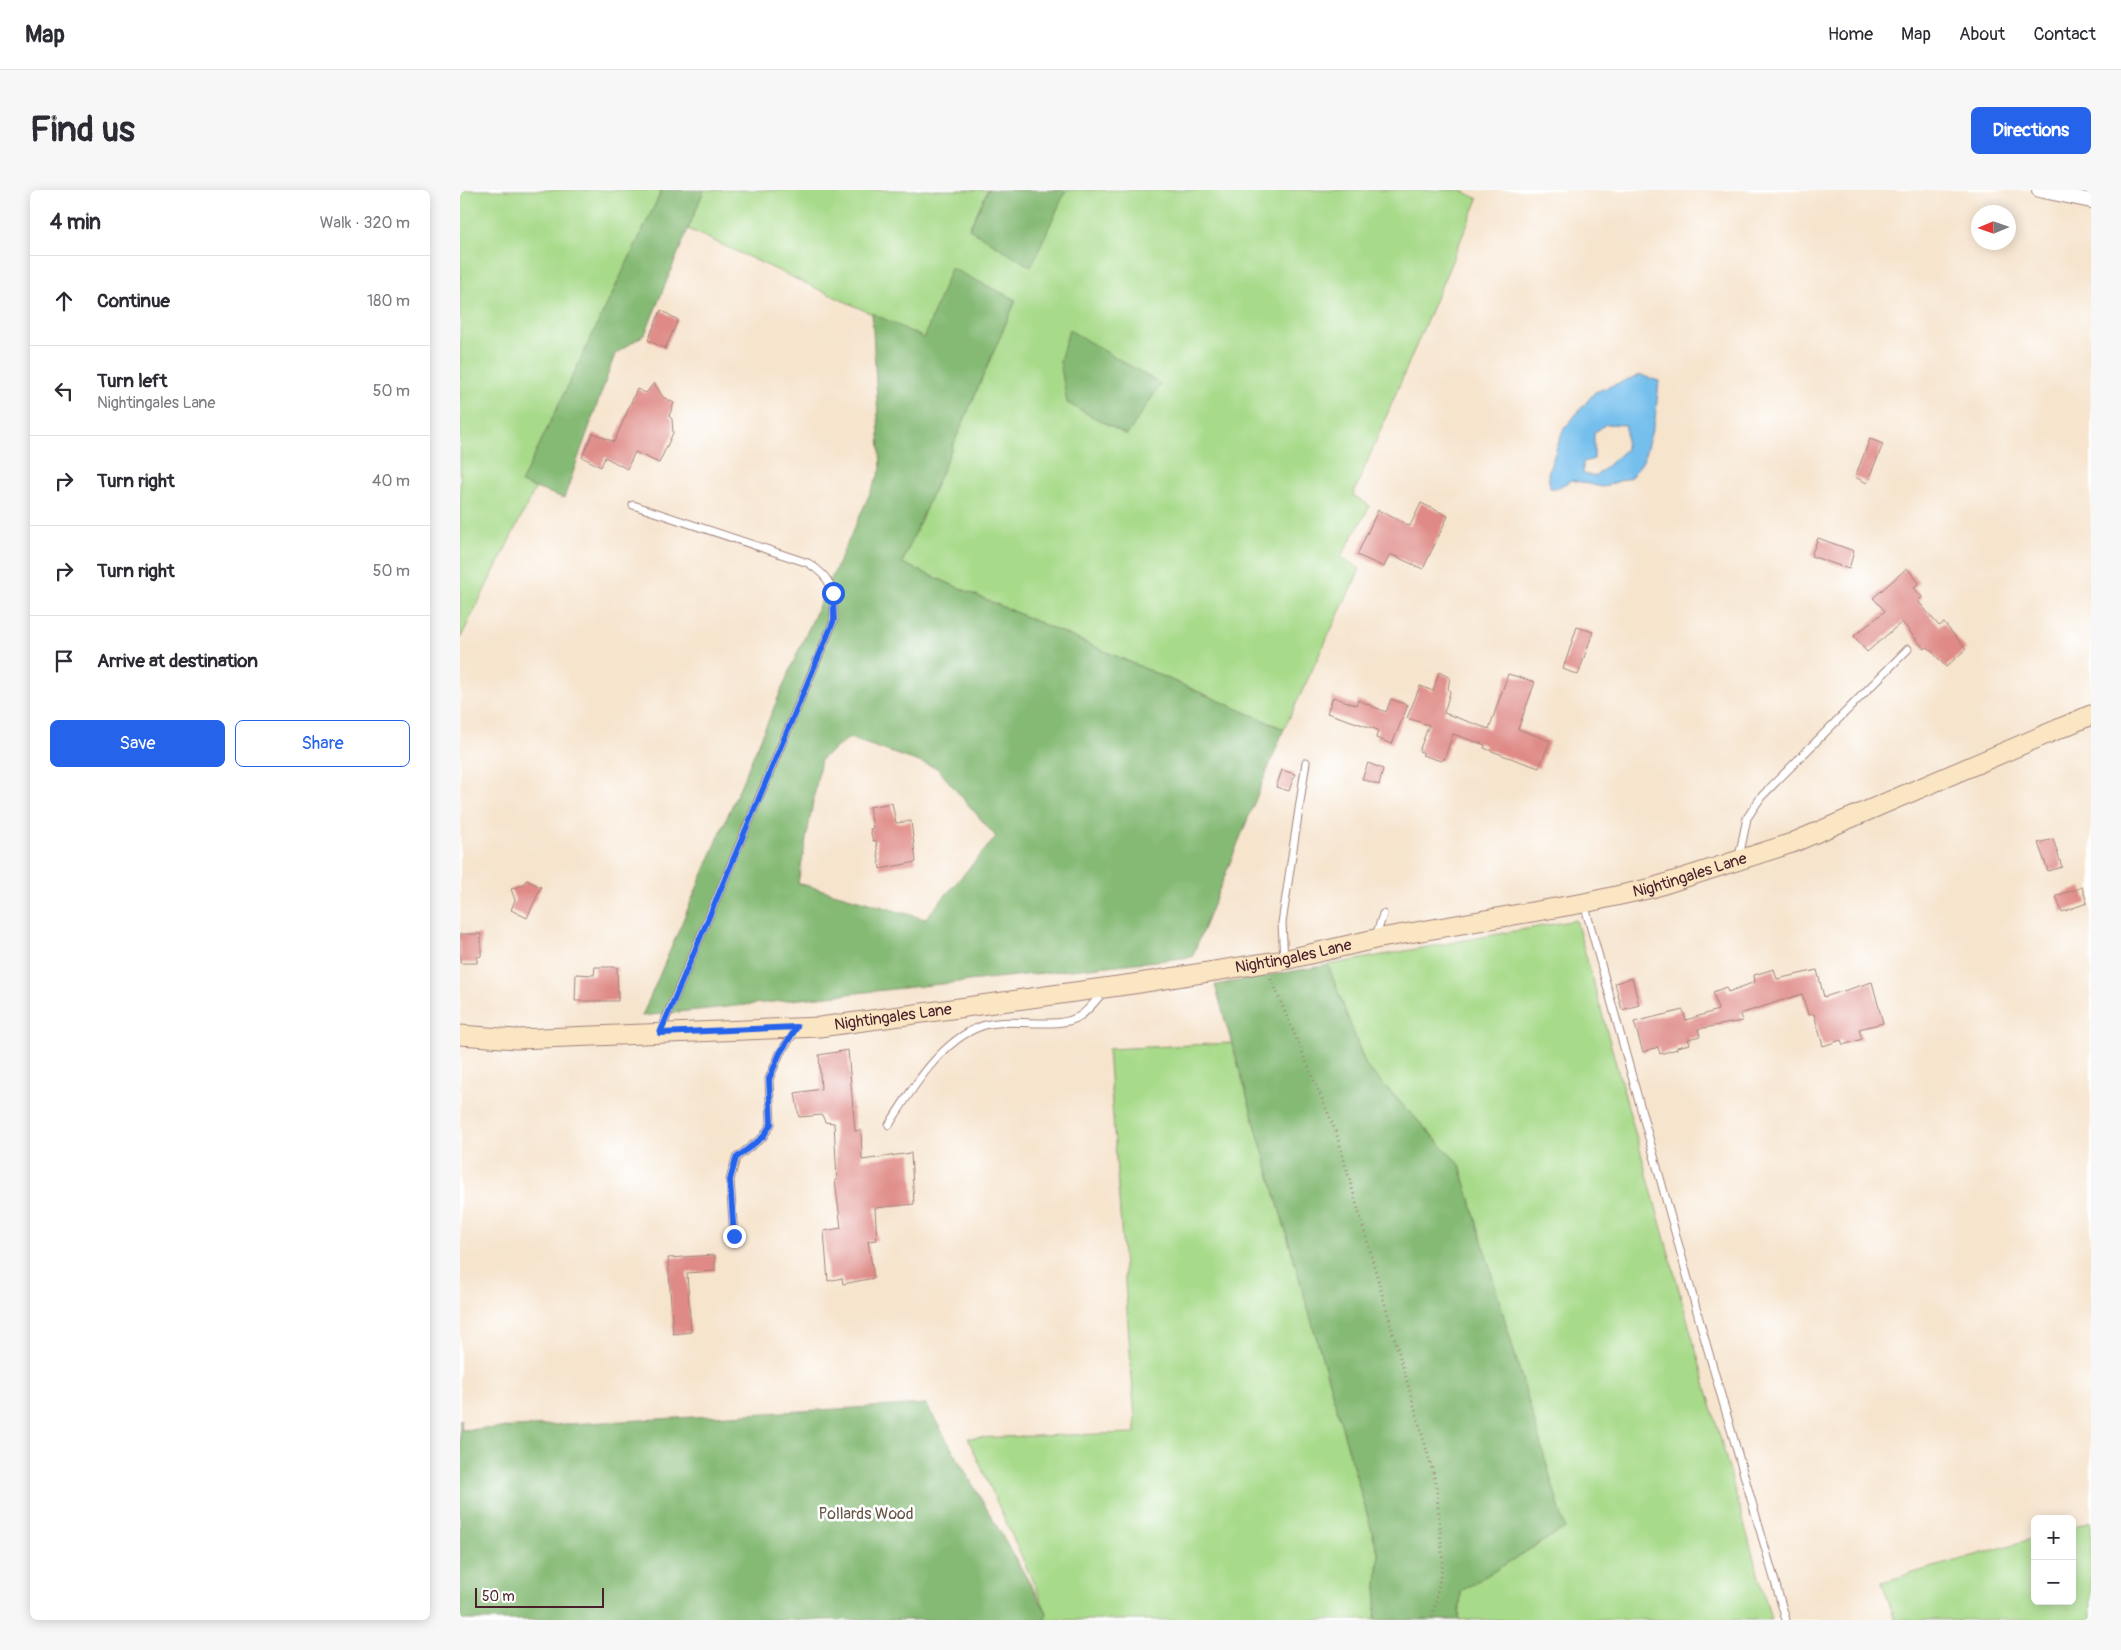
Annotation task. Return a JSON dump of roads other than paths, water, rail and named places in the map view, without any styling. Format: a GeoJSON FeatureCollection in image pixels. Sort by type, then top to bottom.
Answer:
{"type":"FeatureCollection","features":[{"type":"Feature","properties":{"kind":"main road","name":"Nightingales Lane"},"geometry":{"type":"LineString","coordinates":[[460,1035],[517,1039],[820,1027],[1108,988],[1284,960],[1375,939],[1584,903],[1652,888],[1792,843],[2091,715]]}},
{"type":"Feature","properties":{"kind":"street"},"geometry":{"type":"LineString","coordinates":[[2039,190],[2091,201]]}},
{"type":"Feature","properties":{"kind":"lane"},"geometry":{"type":"LineString","coordinates":[[633,505],[808,563],[824,573],[833,593],[834,620],[660,1033]]}},
{"type":"Feature","properties":{"kind":"lane"},"geometry":{"type":"LineString","coordinates":[[1738,860],[1747,818],[1761,797],[1908,649]]}},
{"type":"Feature","properties":{"kind":"lane"},"geometry":{"type":"LineString","coordinates":[[1284,960],[1282,923],[1306,762]]}},
{"type":"Feature","properties":{"kind":"lane"},"geometry":{"type":"LineString","coordinates":[[1584,903],[1700,1326],[1786,1620]]}},
{"type":"Feature","properties":{"kind":"lane"},"geometry":{"type":"LineString","coordinates":[[1375,939],[1384,914]]}},
{"type":"Feature","properties":{"kind":"lane"},"geometry":{"type":"LineString","coordinates":[[889,1125],[916,1082],[945,1051],[968,1033],[990,1024],[1066,1022],[1080,1016],[1108,988]]}},
{"type":"Feature","properties":{"kind":"lane"},"geometry":{"type":"LineString","coordinates":[[734,1236],[730,1180],[736,1158],[763,1137],[771,1124],[769,1079],[780,1053],[797,1027]]}},
{"type":"Feature","properties":{"kind":"water"},"geometry":{"type":"Polygon","coordinates":[[[1640,375],[1659,381],[1655,420],[1643,461],[1631,477],[1602,487],[1572,480],[1557,488],[1550,488],[1548,473],[1563,430],[1595,392],[1640,375]],[[1606,424],[1594,433],[1594,459],[1583,462],[1583,474],[1596,476],[1626,449],[1626,425],[1606,424]]]}},
{"type":"Feature","properties":{"kind":"park label","name":"Pollards Wood"},"geometry":{"type":"Point","coordinates":[866,1514]}}]}
